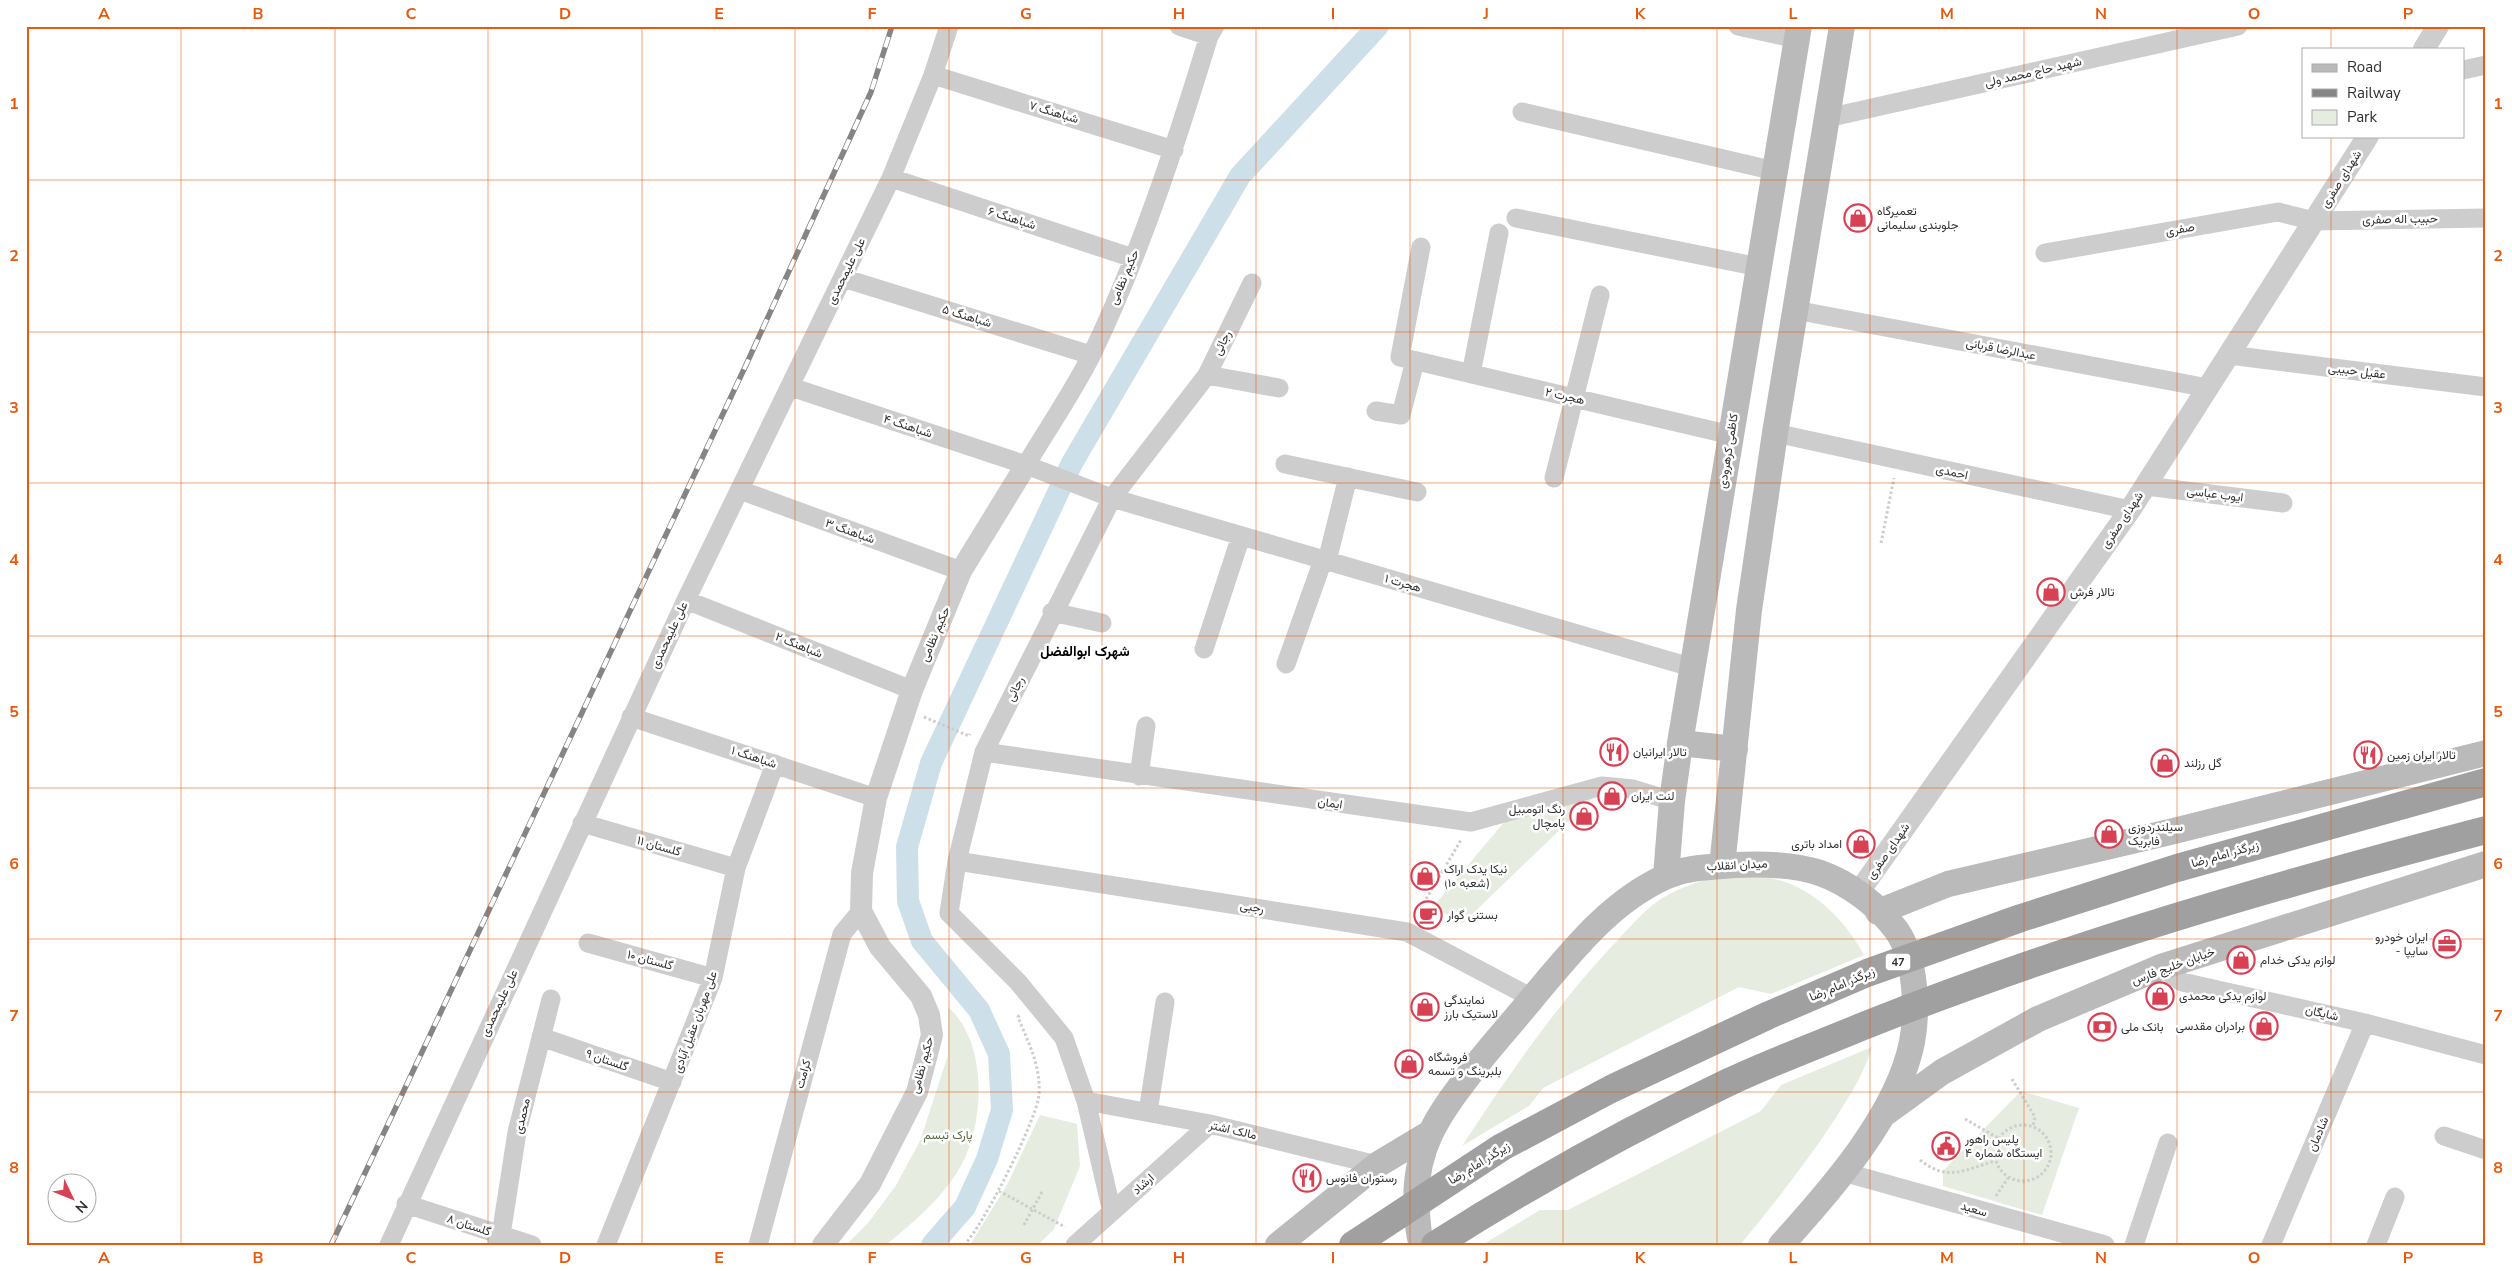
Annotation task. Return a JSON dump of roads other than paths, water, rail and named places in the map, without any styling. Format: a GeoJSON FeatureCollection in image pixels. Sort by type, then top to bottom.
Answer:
{"type":"FeatureCollection","features":[{"type":"Feature","properties":{"kind":"highway","name":"زیرگذر امام رضا"},"geometry":{"type":"LineString","coordinates":[[1353,1245],[1502,1147],[1611,1089],[1769,1015],[1867,973],[2022,918],[2177,868],[2486,782]]}},
{"type":"Feature","properties":{"kind":"highway"},"geometry":{"type":"LineString","coordinates":[[1435,1245],[1504,1201],[1603,1146],[1729,1082],[1919,1004],[2029,964],[2128,932],[2370,860],[2486,830]]}},
{"type":"Feature","properties":{"kind":"main road"},"geometry":{"type":"LineString","coordinates":[[1722,866],[1749,610],[1775,433],[1842,26]]}},
{"type":"Feature","properties":{"kind":"main road","name":"کاظمی کرهرودی"},"geometry":{"type":"LineString","coordinates":[[1666,876],[1672,801],[1680,743],[1694,668],[1798,33]]}},
{"type":"Feature","properties":{"kind":"main road"},"geometry":{"type":"LineString","coordinates":[[1680,743],[1735,749]]}},
{"type":"Feature","properties":{"kind":"main road"},"geometry":{"type":"LineString","coordinates":[[1878,912],[1948,884],[2164,833],[2486,753]]}},
{"type":"Feature","properties":{"kind":"main road","name":"میدان انقلاب"},"geometry":{"type":"LineString","coordinates":[[1422,1245],[1416,1200],[1417,1169],[1427,1135],[1470,1074],[1576,946],[1623,902],[1666,876],[1699,868],[1773,864],[1820,873],[1858,893],[1898,932],[1910,962],[1914,990],[1912,1042],[1903,1073],[1881,1116],[1843,1172],[1782,1245]]}},
{"type":"Feature","properties":{"kind":"main road","name":"خیابان خلیج فارس"},"geometry":{"type":"LineString","coordinates":[[1881,1116],[1942,1072],[2038,1019],[2161,968],[2486,864]]}},
{"type":"Feature","properties":{"kind":"main road"},"geometry":{"type":"LineString","coordinates":[[1278,1245],[1377,1165],[1427,1135]]}},
{"type":"Feature","properties":{"kind":"street","name":"علی علیمحمدی"},"geometry":{"type":"LineString","coordinates":[[389,1245],[406,1204],[686,600],[891,178],[933,75],[949,26]]}},
{"type":"Feature","properties":{"kind":"street"},"geometry":{"type":"LineString","coordinates":[[1179,26],[1212,31]]}},
{"type":"Feature","properties":{"kind":"street"},"geometry":{"type":"LineString","coordinates":[[1738,26],[1798,33]]}},
{"type":"Feature","properties":{"kind":"street","name":"شهید حاج محمد ولی"},"geometry":{"type":"LineString","coordinates":[[1827,118],[2238,26]]}},
{"type":"Feature","properties":{"kind":"street"},"geometry":{"type":"LineString","coordinates":[[2425,48],[2438,26]]}},
{"type":"Feature","properties":{"kind":"street","name":"حکیم نظامی"},"geometry":{"type":"LineString","coordinates":[[823,1245],[874,1176],[917,1092],[932,1035],[929,1015],[920,996],[880,946],[861,911],[862,873],[876,798],[912,690],[961,572],[1032,468],[1092,355],[1133,258],[1174,150],[1212,31]]}},
{"type":"Feature","properties":{"kind":"street"},"geometry":{"type":"LineString","coordinates":[[2464,70],[2486,65]]}},
{"type":"Feature","properties":{"kind":"street","name":"شباهنگ ۷"},"geometry":{"type":"LineString","coordinates":[[933,75],[1174,150]]}},
{"type":"Feature","properties":{"kind":"street"},"geometry":{"type":"LineString","coordinates":[[1522,112],[1775,171]]}},
{"type":"Feature","properties":{"kind":"street","name":"شهدای صفری"},"geometry":{"type":"LineString","coordinates":[[1858,893],[2130,510],[2367,138]]}},
{"type":"Feature","properties":{"kind":"street","name":"شباهنگ ۶"},"geometry":{"type":"LineString","coordinates":[[891,178],[1133,258]]}},
{"type":"Feature","properties":{"kind":"street","name":"صفری"},"geometry":{"type":"LineString","coordinates":[[2045,253],[2278,212],[2314,221]]}},
{"type":"Feature","properties":{"kind":"street"},"geometry":{"type":"LineString","coordinates":[[1516,218],[1759,268]]}},
{"type":"Feature","properties":{"kind":"street","name":"حبیب اله صفری"},"geometry":{"type":"LineString","coordinates":[[2314,221],[2486,218]]}},
{"type":"Feature","properties":{"kind":"street"},"geometry":{"type":"LineString","coordinates":[[1471,374],[1499,233]]}},
{"type":"Feature","properties":{"kind":"street"},"geometry":{"type":"LineString","coordinates":[[1376,411],[1401,415],[1421,248]]}},
{"type":"Feature","properties":{"kind":"street","name":"شباهنگ ۵"},"geometry":{"type":"LineString","coordinates":[[843,278],[1092,355]]}},
{"type":"Feature","properties":{"kind":"street","name":"رجائی"},"geometry":{"type":"LineString","coordinates":[[1112,1212],[1086,1101],[1064,1038],[1031,997],[949,913],[957,861],[984,752],[1052,612],[1112,498],[1207,375],[1252,283]]}},
{"type":"Feature","properties":{"kind":"street"},"geometry":{"type":"LineString","coordinates":[[1554,478],[1600,295]]}},
{"type":"Feature","properties":{"kind":"street","name":"عبدالرضا قربانی"},"geometry":{"type":"LineString","coordinates":[[1795,310],[2208,388]]}},
{"type":"Feature","properties":{"kind":"street","name":"عقیل حبیبی"},"geometry":{"type":"LineString","coordinates":[[2229,355],[2486,388]]}},
{"type":"Feature","properties":{"kind":"street","name":"هجرت ۲"},"geometry":{"type":"LineString","coordinates":[[1407,359],[1731,435]]}},
{"type":"Feature","properties":{"kind":"street"},"geometry":{"type":"LineString","coordinates":[[1207,375],[1279,388]]}},
{"type":"Feature","properties":{"kind":"street","name":"شباهنگ ۴"},"geometry":{"type":"LineString","coordinates":[[790,387],[1089,489]]}},
{"type":"Feature","properties":{"kind":"street","name":"احمدی"},"geometry":{"type":"LineString","coordinates":[[1775,433],[2130,510]]}},
{"type":"Feature","properties":{"kind":"street"},"geometry":{"type":"LineString","coordinates":[[1285,464],[1417,492]]}},
{"type":"Feature","properties":{"kind":"street"},"geometry":{"type":"LineString","coordinates":[[1286,664],[1325,560],[1348,477]]}},
{"type":"Feature","properties":{"kind":"street","name":"ایوب عباسی"},"geometry":{"type":"LineString","coordinates":[[2146,486],[2284,503]]}},
{"type":"Feature","properties":{"kind":"street","name":"هجرت ۱"},"geometry":{"type":"LineString","coordinates":[[1089,489],[1112,498],[1694,668]]}},
{"type":"Feature","properties":{"kind":"street","name":"شباهنگ ۳"},"geometry":{"type":"LineString","coordinates":[[740,490],[961,572]]}},
{"type":"Feature","properties":{"kind":"street"},"geometry":{"type":"LineString","coordinates":[[1204,649],[1241,536]]}},
{"type":"Feature","properties":{"kind":"street","name":"شباهنگ ۲"},"geometry":{"type":"LineString","coordinates":[[686,600],[912,690]]}},
{"type":"Feature","properties":{"kind":"street"},"geometry":{"type":"LineString","coordinates":[[1052,612],[1102,623]]}},
{"type":"Feature","properties":{"kind":"street","name":"شباهنگ ۱"},"geometry":{"type":"LineString","coordinates":[[631,717],[876,798]]}},
{"type":"Feature","properties":{"kind":"street"},"geometry":{"type":"LineString","coordinates":[[1139,776],[1146,726]]}},
{"type":"Feature","properties":{"kind":"street","name":"ایمان"},"geometry":{"type":"LineString","coordinates":[[984,752],[1139,776],[1471,822],[1602,786],[1633,789],[1672,801]]}},
{"type":"Feature","properties":{"kind":"street","name":"علی مهربان عقیل آبادی"},"geometry":{"type":"LineString","coordinates":[[606,1245],[713,978],[736,868],[775,764]]}},
{"type":"Feature","properties":{"kind":"street","name":"گلستان ۱۱"},"geometry":{"type":"LineString","coordinates":[[582,823],[736,868]]}},
{"type":"Feature","properties":{"kind":"street","name":"رجبی"},"geometry":{"type":"LineString","coordinates":[[957,861],[1407,932],[1532,998]]}},
{"type":"Feature","properties":{"kind":"street","name":"کرامت"},"geometry":{"type":"LineString","coordinates":[[758,1245],[842,934],[861,911]]}},
{"type":"Feature","properties":{"kind":"street","name":"گلستان ۱۰"},"geometry":{"type":"LineString","coordinates":[[588,943],[713,978]]}},
{"type":"Feature","properties":{"kind":"street","name":"شایگان"},"geometry":{"type":"LineString","coordinates":[[2161,968],[2182,982],[2365,1023],[2486,1055]]}},
{"type":"Feature","properties":{"kind":"street","name":"محمدی"},"geometry":{"type":"LineString","coordinates":[[499,1240],[517,1132],[551,999]]}},
{"type":"Feature","properties":{"kind":"street"},"geometry":{"type":"LineString","coordinates":[[1148,1112],[1165,1002]]}},
{"type":"Feature","properties":{"kind":"street","name":"شادمان"},"geometry":{"type":"LineString","coordinates":[[2271,1245],[2365,1023]]}},
{"type":"Feature","properties":{"kind":"street","name":"گلستان ۹"},"geometry":{"type":"LineString","coordinates":[[541,1038],[672,1082]]}},
{"type":"Feature","properties":{"kind":"street","name":"مالک اشتر"},"geometry":{"type":"LineString","coordinates":[[1086,1101],[1210,1124],[1377,1165]]}},
{"type":"Feature","properties":{"kind":"street","name":"ارشاد"},"geometry":{"type":"LineString","coordinates":[[1075,1245],[1210,1124]]}},
{"type":"Feature","properties":{"kind":"street"},"geometry":{"type":"LineString","coordinates":[[2444,1136],[2486,1150]]}},
{"type":"Feature","properties":{"kind":"street"},"geometry":{"type":"LineString","coordinates":[[2134,1245],[2168,1144]]}},
{"type":"Feature","properties":{"kind":"street","name":"سعید"},"geometry":{"type":"LineString","coordinates":[[1843,1172],[2105,1245]]}},
{"type":"Feature","properties":{"kind":"street"},"geometry":{"type":"LineString","coordinates":[[2376,1245],[2395,1197]]}},
{"type":"Feature","properties":{"kind":"street","name":"گلستان ۸"},"geometry":{"type":"LineString","coordinates":[[406,1204],[499,1240],[532,1245]]}},
{"type":"Feature","properties":{"kind":"waterway"},"geometry":{"type":"LineString","coordinates":[[932,1245],[965,1207],[987,1159],[1002,1110],[999,1054],[979,1010],[922,941],[908,901],[907,847],[931,763],[1072,463],[1240,176],[1378,26]]}},
{"type":"Feature","properties":{"kind":"railway"},"geometry":{"type":"LineString","coordinates":[[331,1245],[746,365],[871,92],[892,26]]}},
{"type":"Feature","properties":{"kind":"place","name":"تعمیرگاه جلوبندی سلیمانی"},"geometry":{"type":"Point","coordinates":[1858,218]}},
{"type":"Feature","properties":{"kind":"place","name":"تالار فرش"},"geometry":{"type":"Point","coordinates":[2051,592]}},
{"type":"Feature","properties":{"kind":"place","name":"تالار ایرانیان"},"geometry":{"type":"Point","coordinates":[1614,752]}},
{"type":"Feature","properties":{"kind":"place","name":"تالار ایران زمین"},"geometry":{"type":"Point","coordinates":[2368,755]}},
{"type":"Feature","properties":{"kind":"place","name":"گل رزلند"},"geometry":{"type":"Point","coordinates":[2165,763]}},
{"type":"Feature","properties":{"kind":"place","name":"لنت ایران"},"geometry":{"type":"Point","coordinates":[1612,796]}},
{"type":"Feature","properties":{"kind":"place","name":"رنگ اتومبیل پامچال"},"geometry":{"type":"Point","coordinates":[1584,816]}},
{"type":"Feature","properties":{"kind":"place","name":"سیلندردوزی فابریک"},"geometry":{"type":"Point","coordinates":[2109,834]}},
{"type":"Feature","properties":{"kind":"place","name":"امداد باتری"},"geometry":{"type":"Point","coordinates":[1861,844]}},
{"type":"Feature","properties":{"kind":"place","name":"نیکا یدک اراک (شعبه ۱۰)"},"geometry":{"type":"Point","coordinates":[1425,876]}},
{"type":"Feature","properties":{"kind":"place","name":"بستنی گوار"},"geometry":{"type":"Point","coordinates":[1428,915]}},
{"type":"Feature","properties":{"kind":"place","name":"ایران خودرو - سایپا"},"geometry":{"type":"Point","coordinates":[2447,944]}},
{"type":"Feature","properties":{"kind":"place","name":"لوازم یدکی خدام"},"geometry":{"type":"Point","coordinates":[2241,960]}},
{"type":"Feature","properties":{"kind":"place","name":"لوازم یدکی محمدی"},"geometry":{"type":"Point","coordinates":[2160,996]}},
{"type":"Feature","properties":{"kind":"place","name":"نمایندگی لاستیک بارز"},"geometry":{"type":"Point","coordinates":[1425,1007]}},
{"type":"Feature","properties":{"kind":"place","name":"برادران مقدسی"},"geometry":{"type":"Point","coordinates":[2264,1026]}},
{"type":"Feature","properties":{"kind":"place","name":"بانک ملی"},"geometry":{"type":"Point","coordinates":[2102,1027]}},
{"type":"Feature","properties":{"kind":"place","name":"فروشگاه بلبرینگ و تسمه"},"geometry":{"type":"Point","coordinates":[1409,1064]}},
{"type":"Feature","properties":{"kind":"place","name":"پلیس راهور ایستگاه شماره ۴"},"geometry":{"type":"Point","coordinates":[1946,1146]}},
{"type":"Feature","properties":{"kind":"place","name":"رستوران فانوس"},"geometry":{"type":"Point","coordinates":[1307,1178]}},
{"type":"Feature","properties":{"kind":"district","name":"شهرک ابوالفضل"},"geometry":{"type":"Point","coordinates":[1085,651]}},
{"type":"Feature","properties":{"kind":"park label","name":"پارک تبسم"},"geometry":{"type":"Point","coordinates":[948,1135]}}]}
